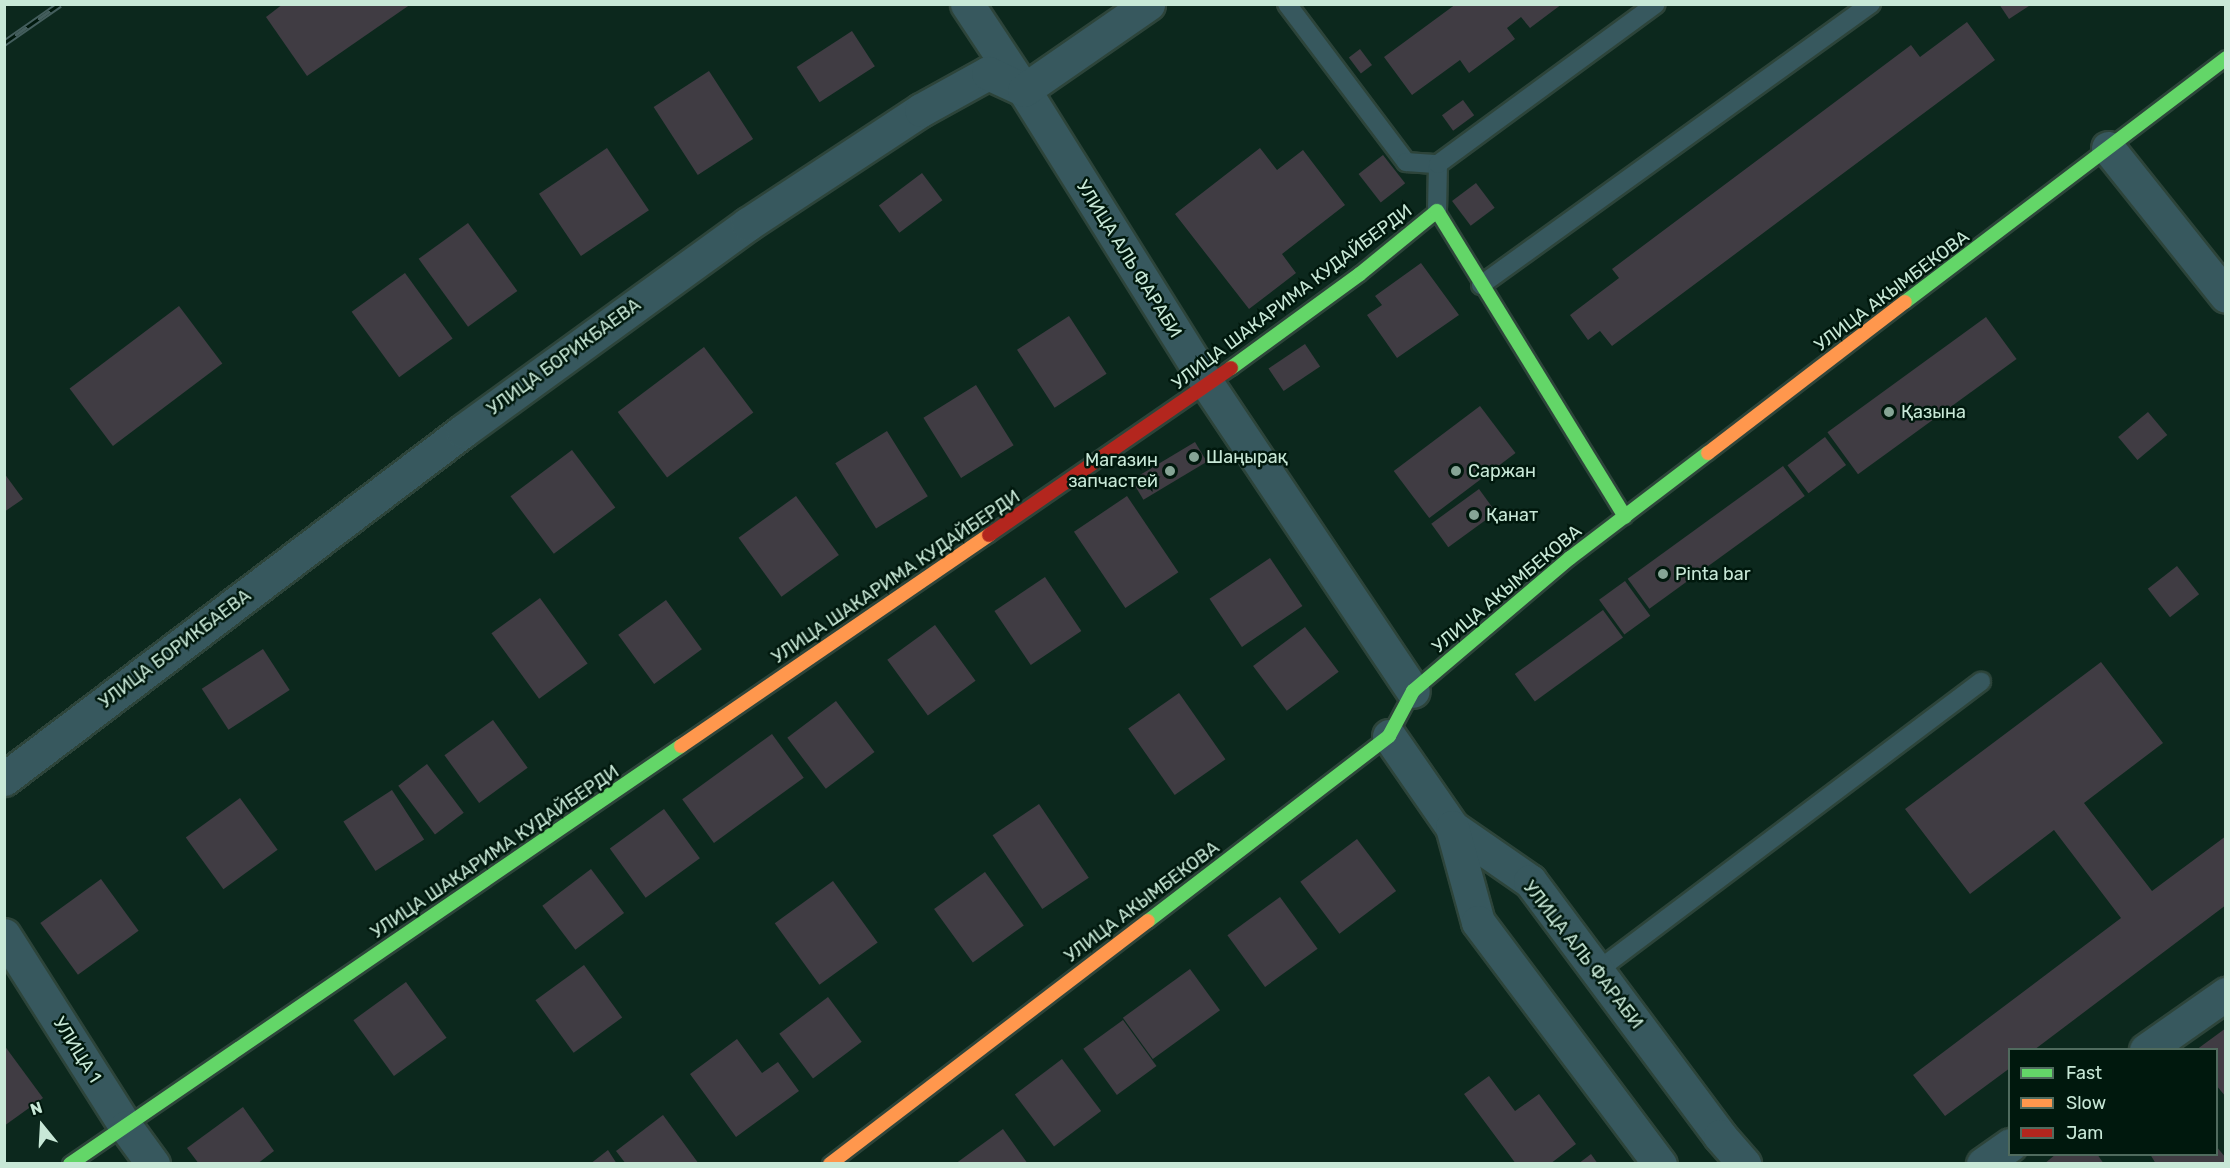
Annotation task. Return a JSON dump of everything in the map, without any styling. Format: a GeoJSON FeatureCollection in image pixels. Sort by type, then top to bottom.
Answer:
{"type":"FeatureCollection","features":[{"type":"Feature","properties":{"kind":"street","name":"УЛИЦА АЛЬ ФАРАБИ"},"geometry":{"type":"LineString","coordinates":[[967,4],[1024,90],[1208,385],[1413,691]]}},
{"type":"Feature","properties":{"kind":"street"},"geometry":{"type":"LineString","coordinates":[[1024,90],[1148,4]]}},
{"type":"Feature","properties":{"kind":"street","name":"УЛИЦА АКЫМБЕКОВА"},"geometry":{"type":"LineString","coordinates":[[830,1164],[1389,736],[1413,691],[1570,558],[2226,58]]}},
{"type":"Feature","properties":{"kind":"street","name":"УЛИЦА БОРИКБАЕВА"},"geometry":{"type":"LineString","coordinates":[[4,779],[463,430],[748,224],[921,110],[988,73],[1024,90]]}},
{"type":"Feature","properties":{"kind":"street"},"geometry":{"type":"LineString","coordinates":[[2108,148],[2226,296]]}},
{"type":"Feature","properties":{"kind":"street","name":"УЛИЦА ШАКАРИМА КУДАЙБЕРДИ"},"geometry":{"type":"LineString","coordinates":[[70,1164],[1208,385],[1359,274],[1437,211],[1625,517]]}},
{"type":"Feature","properties":{"kind":"street"},"geometry":{"type":"LineString","coordinates":[[1389,736],[1452,827],[1478,922],[1660,1164]]}},
{"type":"Feature","properties":{"kind":"street","name":"УЛИЦА АЛЬ ФАРАБИ"},"geometry":{"type":"LineString","coordinates":[[1452,827],[1530,881],[1720,1136],[1744,1164]]}},
{"type":"Feature","properties":{"kind":"street","name":"УЛИЦА 1"},"geometry":{"type":"LineString","coordinates":[[4,935],[126,1127],[153,1164]]}},
{"type":"Feature","properties":{"kind":"street"},"geometry":{"type":"LineString","coordinates":[[2149,1048],[2226,994]]}},
{"type":"Feature","properties":{"kind":"street"},"geometry":{"type":"LineString","coordinates":[[1983,1164],[2008,1146]]}},
{"type":"Feature","properties":{"kind":"lane"},"geometry":{"type":"LineString","coordinates":[[1287,4],[1406,162],[1438,164],[1656,4]]}},
{"type":"Feature","properties":{"kind":"lane"},"geometry":{"type":"LineString","coordinates":[[1481,285],[1871,4]]}},
{"type":"Feature","properties":{"kind":"lane"},"geometry":{"type":"LineString","coordinates":[[1437,211],[1438,164]]}},
{"type":"Feature","properties":{"kind":"lane"},"geometry":{"type":"LineString","coordinates":[[1597,971],[1981,682]]}},
{"type":"Feature","properties":{"kind":"building"},"geometry":{"type":"Polygon","coordinates":[[[283,4],[411,4],[307,76],[266,17],[283,4]]]}},
{"type":"Feature","properties":{"kind":"building"},"geometry":{"type":"Polygon","coordinates":[[[1456,4],[1562,4],[1530,28],[1521,17],[1507,28],[1515,39],[1469,73],[1460,60],[1412,95],[1384,57],[1456,4]]]}},
{"type":"Feature","properties":{"kind":"building"},"geometry":{"type":"Polygon","coordinates":[[[1999,4],[2032,4],[2009,19],[1999,4]]]}},
{"type":"Feature","properties":{"kind":"building"},"geometry":{"type":"Polygon","coordinates":[[[1967,22],[1995,60],[1612,346],[1600,331],[1588,340],[1570,315],[1619,278],[1612,269],[1911,45],[1920,57],[1967,22]]]}},
{"type":"Feature","properties":{"kind":"building"},"geometry":{"type":"Polygon","coordinates":[[[852,31],[875,66],[820,102],[797,67],[852,31]]]}},
{"type":"Feature","properties":{"kind":"building"},"geometry":{"type":"Polygon","coordinates":[[[1360,49],[1372,65],[1361,73],[1349,57],[1360,49]]]}},
{"type":"Feature","properties":{"kind":"building"},"geometry":{"type":"Polygon","coordinates":[[[709,71],[753,139],[698,175],[654,107],[709,71]]]}},
{"type":"Feature","properties":{"kind":"building"},"geometry":{"type":"Polygon","coordinates":[[[1463,100],[1474,115],[1453,131],[1442,115],[1463,100]]]}},
{"type":"Feature","properties":{"kind":"building"},"geometry":{"type":"Polygon","coordinates":[[[607,148],[649,210],[581,256],[539,194],[607,148]]]}},
{"type":"Feature","properties":{"kind":"building"},"geometry":{"type":"Polygon","coordinates":[[[1260,148],[1277,170],[1303,150],[1345,205],[1282,254],[1296,273],[1249,309],[1175,214],[1260,148]]]}},
{"type":"Feature","properties":{"kind":"building"},"geometry":{"type":"Polygon","coordinates":[[[1383,155],[1405,183],[1381,202],[1359,174],[1383,155]]]}},
{"type":"Feature","properties":{"kind":"building"},"geometry":{"type":"Polygon","coordinates":[[[922,173],[942,200],[899,233],[879,205],[922,173]]]}},
{"type":"Feature","properties":{"kind":"building"},"geometry":{"type":"Polygon","coordinates":[[[1476,183],[1495,208],[1471,226],[1452,201],[1476,183]]]}},
{"type":"Feature","properties":{"kind":"building"},"geometry":{"type":"Polygon","coordinates":[[[468,223],[517,291],[468,327],[419,259],[468,223]]]}},
{"type":"Feature","properties":{"kind":"building"},"geometry":{"type":"Polygon","coordinates":[[[1421,263],[1459,315],[1397,358],[1367,315],[1382,305],[1375,296],[1421,263]]]}},
{"type":"Feature","properties":{"kind":"building"},"geometry":{"type":"Polygon","coordinates":[[[405,273],[453,339],[399,377],[352,312],[405,273]]]}},
{"type":"Feature","properties":{"kind":"building"},"geometry":{"type":"Polygon","coordinates":[[[179,306],[222,364],[113,446],[70,388],[179,306]]]}},
{"type":"Feature","properties":{"kind":"building"},"geometry":{"type":"Polygon","coordinates":[[[1069,316],[1107,374],[1055,408],[1017,350],[1069,316]]]}},
{"type":"Feature","properties":{"kind":"building"},"geometry":{"type":"Polygon","coordinates":[[[1986,317],[2017,359],[1858,474],[1827,432],[1986,317]]]}},
{"type":"Feature","properties":{"kind":"building"},"geometry":{"type":"Polygon","coordinates":[[[1305,344],[1320,366],[1284,391],[1269,369],[1305,344]]]}},
{"type":"Feature","properties":{"kind":"building"},"geometry":{"type":"Polygon","coordinates":[[[704,347],[753,412],[667,477],[618,412],[704,347]]]}},
{"type":"Feature","properties":{"kind":"building"},"geometry":{"type":"Polygon","coordinates":[[[976,385],[1014,445],[961,478],[923,418],[976,385]]]}},
{"type":"Feature","properties":{"kind":"building"},"geometry":{"type":"Polygon","coordinates":[[[1480,406],[1516,453],[1429,518],[1394,471],[1480,406]]]}},
{"type":"Feature","properties":{"kind":"building"},"geometry":{"type":"Polygon","coordinates":[[[2148,412],[2167,435],[2137,460],[2118,437],[2148,412]]]}},
{"type":"Feature","properties":{"kind":"building"},"geometry":{"type":"Polygon","coordinates":[[[887,431],[928,496],[876,529],[835,463],[887,431]]]}},
{"type":"Feature","properties":{"kind":"building"},"geometry":{"type":"Polygon","coordinates":[[[1825,437],[1846,465],[1809,493],[1787,465],[1825,437]]]}},
{"type":"Feature","properties":{"kind":"building","name":"Магазин запчастей"},"geometry":{"type":"Polygon","coordinates":[[[1195,442],[1207,462],[1143,500],[1132,480],[1195,442]]]}},
{"type":"Feature","properties":{"kind":"building"},"geometry":{"type":"Polygon","coordinates":[[[572,450],[615,508],[554,554],[511,496],[572,450]]]}},
{"type":"Feature","properties":{"kind":"building"},"geometry":{"type":"Polygon","coordinates":[[[1783,466],[1805,496],[1649,609],[1628,579],[1783,466]]]}},
{"type":"Feature","properties":{"kind":"building"},"geometry":{"type":"Polygon","coordinates":[[[4,473],[23,499],[4,512],[4,473]]]}},
{"type":"Feature","properties":{"kind":"building"},"geometry":{"type":"Polygon","coordinates":[[[1479,489],[1496,512],[1448,547],[1431,524],[1479,489]]]}},
{"type":"Feature","properties":{"kind":"building"},"geometry":{"type":"Polygon","coordinates":[[[796,496],[839,555],[781,597],[739,538],[796,496]]]}},
{"type":"Feature","properties":{"kind":"building"},"geometry":{"type":"Polygon","coordinates":[[[1127,496],[1178,572],[1125,608],[1074,532],[1127,496]]]}},
{"type":"Feature","properties":{"kind":"building"},"geometry":{"type":"Polygon","coordinates":[[[1270,558],[1302,606],[1242,647],[1209,599],[1270,558]]]}},
{"type":"Feature","properties":{"kind":"building"},"geometry":{"type":"Polygon","coordinates":[[[2177,566],[2199,594],[2170,617],[2148,589],[2177,566]]]}},
{"type":"Feature","properties":{"kind":"building"},"geometry":{"type":"Polygon","coordinates":[[[1045,577],[1081,631],[1031,665],[994,611],[1045,577]]]}},
{"type":"Feature","properties":{"kind":"building"},"geometry":{"type":"Polygon","coordinates":[[[1625,581],[1650,616],[1624,635],[1599,600],[1625,581]]]}},
{"type":"Feature","properties":{"kind":"building"},"geometry":{"type":"Polygon","coordinates":[[[540,598],[588,664],[539,699],[491,633],[540,598]]]}},
{"type":"Feature","properties":{"kind":"building"},"geometry":{"type":"Polygon","coordinates":[[[666,600],[702,649],[654,684],[618,635],[666,600]]]}},
{"type":"Feature","properties":{"kind":"building"},"geometry":{"type":"Polygon","coordinates":[[[1603,610],[1623,638],[1535,702],[1515,674],[1603,610]]]}},
{"type":"Feature","properties":{"kind":"building"},"geometry":{"type":"Polygon","coordinates":[[[935,625],[976,681],[928,716],[887,660],[935,625]]]}},
{"type":"Feature","properties":{"kind":"building"},"geometry":{"type":"Polygon","coordinates":[[[1305,627],[1339,672],[1287,711],[1253,666],[1305,627]]]}},
{"type":"Feature","properties":{"kind":"building"},"geometry":{"type":"Polygon","coordinates":[[[263,649],[290,690],[228,730],[202,689],[263,649]]]}},
{"type":"Feature","properties":{"kind":"building"},"geometry":{"type":"Polygon","coordinates":[[[2101,662],[2163,743],[2084,803],[2152,891],[2226,836],[2226,905],[2037,1048],[2008,1048],[2008,1069],[1945,1116],[1913,1075],[2121,918],[2054,830],[1970,894],[1905,809],[2101,662]]]}},
{"type":"Feature","properties":{"kind":"building"},"geometry":{"type":"Polygon","coordinates":[[[1179,693],[1225,759],[1175,795],[1128,729],[1179,693]]]}},
{"type":"Feature","properties":{"kind":"building"},"geometry":{"type":"Polygon","coordinates":[[[836,701],[875,752],[826,789],[787,738],[836,701]]]}},
{"type":"Feature","properties":{"kind":"building"},"geometry":{"type":"Polygon","coordinates":[[[493,720],[528,768],[479,803],[444,755],[493,720]]]}},
{"type":"Feature","properties":{"kind":"building"},"geometry":{"type":"Polygon","coordinates":[[[772,734],[804,778],[714,843],[682,799],[772,734]]]}},
{"type":"Feature","properties":{"kind":"building"},"geometry":{"type":"Polygon","coordinates":[[[427,764],[464,813],[435,834],[398,786],[427,764]]]}},
{"type":"Feature","properties":{"kind":"building"},"geometry":{"type":"Polygon","coordinates":[[[392,790],[424,839],[375,871],[343,822],[392,790]]]}},
{"type":"Feature","properties":{"kind":"building"},"geometry":{"type":"Polygon","coordinates":[[[240,798],[278,850],[223,889],[186,837],[240,798]]]}},
{"type":"Feature","properties":{"kind":"building"},"geometry":{"type":"Polygon","coordinates":[[[1039,804],[1089,878],[1042,909],[993,835],[1039,804]]]}},
{"type":"Feature","properties":{"kind":"building"},"geometry":{"type":"Polygon","coordinates":[[[664,809],[700,858],[646,898],[610,848],[664,809]]]}},
{"type":"Feature","properties":{"kind":"building"},"geometry":{"type":"Polygon","coordinates":[[[1357,839],[1396,891],[1339,934],[1300,882],[1357,839]]]}},
{"type":"Feature","properties":{"kind":"building"},"geometry":{"type":"Polygon","coordinates":[[[591,869],[624,913],[575,950],[542,906],[591,869]]]}},
{"type":"Feature","properties":{"kind":"building"},"geometry":{"type":"Polygon","coordinates":[[[985,872],[1024,925],[973,962],[934,909],[985,872]]]}},
{"type":"Feature","properties":{"kind":"building"},"geometry":{"type":"Polygon","coordinates":[[[101,879],[139,931],[78,975],[40,923],[101,879]]]}},
{"type":"Feature","properties":{"kind":"building"},"geometry":{"type":"Polygon","coordinates":[[[833,881],[878,942],[819,985],[775,923],[833,881]]]}},
{"type":"Feature","properties":{"kind":"building"},"geometry":{"type":"Polygon","coordinates":[[[1280,897],[1318,949],[1265,987],[1227,935],[1280,897]]]}},
{"type":"Feature","properties":{"kind":"building"},"geometry":{"type":"Polygon","coordinates":[[[584,965],[622,1018],[574,1053],[535,1000],[584,965]]]}},
{"type":"Feature","properties":{"kind":"building"},"geometry":{"type":"Polygon","coordinates":[[[1190,969],[1220,1010],[1153,1059],[1123,1018],[1190,969]]]}},
{"type":"Feature","properties":{"kind":"building"},"geometry":{"type":"Polygon","coordinates":[[[406,982],[447,1038],[394,1076],[353,1020],[406,982]]]}},
{"type":"Feature","properties":{"kind":"building"},"geometry":{"type":"Polygon","coordinates":[[[828,997],[862,1042],[813,1078],[779,1034],[828,997]]]}},
{"type":"Feature","properties":{"kind":"building"},"geometry":{"type":"Polygon","coordinates":[[[1123,1020],[1157,1066],[1117,1095],[1083,1049],[1123,1020]]]}},
{"type":"Feature","properties":{"kind":"building"},"geometry":{"type":"Polygon","coordinates":[[[2226,1028],[2226,1097],[2218,1087],[2218,1048],[2199,1048],[2226,1028]]]}},
{"type":"Feature","properties":{"kind":"building"},"geometry":{"type":"Polygon","coordinates":[[[737,1039],[762,1073],[778,1062],[799,1091],[736,1137],[690,1074],[737,1039]]]}},
{"type":"Feature","properties":{"kind":"building"},"geometry":{"type":"Polygon","coordinates":[[[4,1045],[43,1098],[4,1126],[4,1045]]]}},
{"type":"Feature","properties":{"kind":"building"},"geometry":{"type":"Polygon","coordinates":[[[1062,1059],[1101,1111],[1054,1146],[1015,1095],[1062,1059]]]}},
{"type":"Feature","properties":{"kind":"building"},"geometry":{"type":"Polygon","coordinates":[[[1489,1076],[1515,1111],[1539,1094],[1576,1144],[1550,1164],[1516,1164],[1464,1094],[1489,1076]]]}},
{"type":"Feature","properties":{"kind":"building"},"geometry":{"type":"Polygon","coordinates":[[[243,1107],[274,1151],[257,1164],[199,1164],[187,1148],[243,1107]]]}},
{"type":"Feature","properties":{"kind":"building"},"geometry":{"type":"Polygon","coordinates":[[[663,1115],[699,1164],[626,1164],[616,1151],[663,1115]]]}},
{"type":"Feature","properties":{"kind":"building"},"geometry":{"type":"Polygon","coordinates":[[[1003,1129],[1028,1164],[955,1164],[1003,1129]]]}},
{"type":"Feature","properties":{"kind":"building"},"geometry":{"type":"Polygon","coordinates":[[[2218,1148],[2226,1158],[2225,1164],[2156,1164],[2151,1156],[2218,1156],[2218,1148]]]}},
{"type":"Feature","properties":{"kind":"building"},"geometry":{"type":"Polygon","coordinates":[[[608,1150],[617,1164],[590,1164],[608,1150]]]}},
{"type":"Feature","properties":{"kind":"building"},"geometry":{"type":"Polygon","coordinates":[[[1591,1154],[1598,1164],[1578,1164],[1591,1154]]]}},
{"type":"Feature","properties":{"kind":"building"},"geometry":{"type":"Polygon","coordinates":[[[2054,1156],[2098,1156],[2104,1164],[2044,1164],[2054,1156]]]}},
{"type":"Feature","properties":{"kind":"railway"},"geometry":{"type":"LineString","coordinates":[[4,43],[60,4]]}},
{"type":"Feature","properties":{"kind":"traffic: fast"},"geometry":{"type":"LineString","coordinates":[[1905,302],[2226,58]]}},
{"type":"Feature","properties":{"kind":"traffic: fast"},"geometry":{"type":"LineString","coordinates":[[1231,368],[1360,274],[1437,211],[1625,517]]}},
{"type":"Feature","properties":{"kind":"traffic: fast"},"geometry":{"type":"LineString","coordinates":[[1148,921],[1389,736],[1413,691],[1570,558],[1708,453]]}},
{"type":"Feature","properties":{"kind":"traffic: fast"},"geometry":{"type":"LineString","coordinates":[[70,1164],[681,746]]}},
{"type":"Feature","properties":{"kind":"traffic: slow"},"geometry":{"type":"LineString","coordinates":[[1708,453],[1905,302]]}},
{"type":"Feature","properties":{"kind":"traffic: slow"},"geometry":{"type":"LineString","coordinates":[[681,746],[989,535]]}},
{"type":"Feature","properties":{"kind":"traffic: slow"},"geometry":{"type":"LineString","coordinates":[[830,1164],[1148,921]]}},
{"type":"Feature","properties":{"kind":"traffic: jam"},"geometry":{"type":"LineString","coordinates":[[989,535],[1231,368]]}},
{"type":"Feature","properties":{"kind":"place","name":"Қазына"},"geometry":{"type":"Point","coordinates":[1889,412]}},
{"type":"Feature","properties":{"kind":"place","name":"Шаңырақ"},"geometry":{"type":"Point","coordinates":[1194,457]}},
{"type":"Feature","properties":{"kind":"place","name":"Магазин запчастей"},"geometry":{"type":"Point","coordinates":[1170,471]}},
{"type":"Feature","properties":{"kind":"place","name":"Саржан"},"geometry":{"type":"Point","coordinates":[1456,471]}},
{"type":"Feature","properties":{"kind":"place","name":"Қанат"},"geometry":{"type":"Point","coordinates":[1474,515]}},
{"type":"Feature","properties":{"kind":"place","name":"Pinta bar"},"geometry":{"type":"Point","coordinates":[1663,574]}}]}
